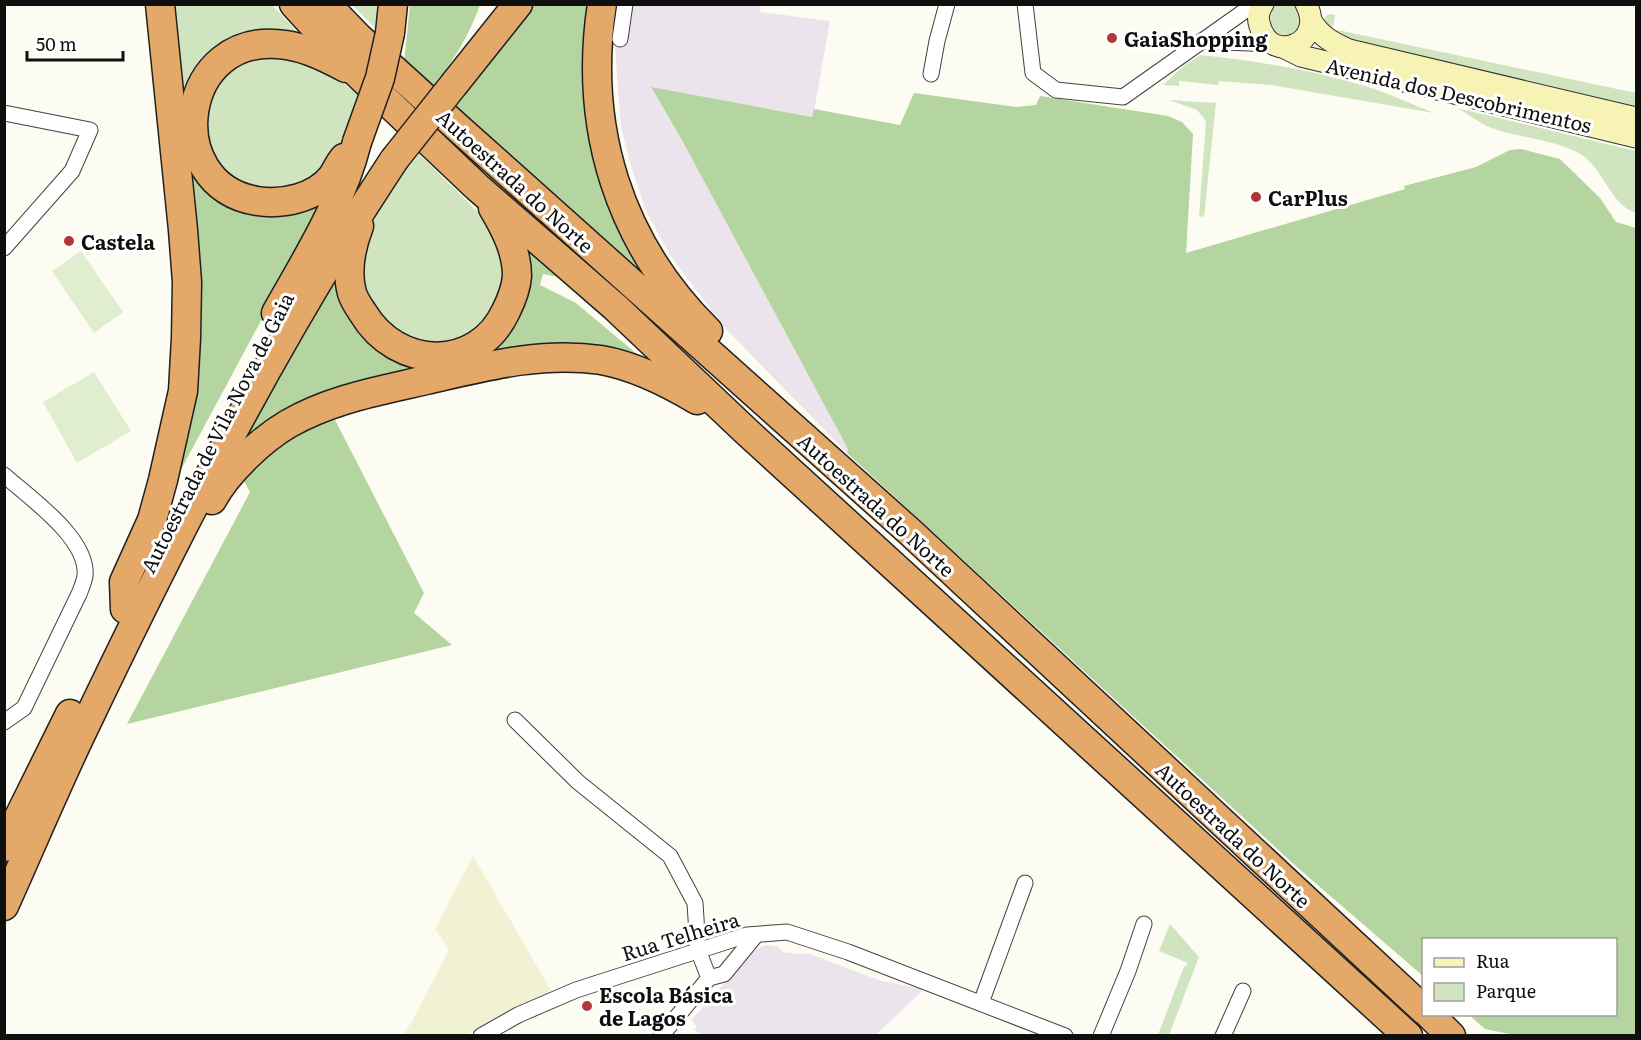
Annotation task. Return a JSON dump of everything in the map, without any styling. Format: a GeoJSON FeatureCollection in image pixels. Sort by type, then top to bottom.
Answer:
{"type":"FeatureCollection","features":[{"type":"Feature","properties":{"kind":"highway"},"geometry":{"type":"LineString","coordinates":[[125,609],[124,582],[152,520],[183,391],[187,282],[160,4]]}},
{"type":"Feature","properties":{"kind":"highway"},"geometry":{"type":"LineString","coordinates":[[294,4],[357,73],[477,187],[494,211],[512,246],[517,274],[514,294],[502,320],[490,336],[459,354],[427,357],[412,354],[395,346],[367,320],[352,295],[350,268],[352,245],[370,196],[394,160],[460,77],[518,4]]}},
{"type":"Feature","properties":{"kind":"highway","name":"Autoestrada do Norte"},"geometry":{"type":"LineString","coordinates":[[326,4],[358,37],[456,127],[910,532],[1422,1008]]}},
{"type":"Feature","properties":{"kind":"highway","name":"Autoestrada de Vila Nova de Gaia"},"geometry":{"type":"LineString","coordinates":[[4,847],[273,319],[322,231],[350,170],[357,142],[381,78],[393,4]]}},
{"type":"Feature","properties":{"kind":"highway"},"geometry":{"type":"LineString","coordinates":[[460,77],[490,4]]}},
{"type":"Feature","properties":{"kind":"highway"},"geometry":{"type":"LineString","coordinates":[[602,4],[596,56],[598,111],[609,162],[620,196],[638,238],[655,266],[699,322],[910,532]]}},
{"type":"Feature","properties":{"kind":"highway"},"geometry":{"type":"LineString","coordinates":[[357,73],[304,49],[287,45],[256,45],[228,56],[216,64],[208,74],[195,103],[193,121],[199,157],[209,173],[223,186],[246,199],[268,203],[303,197],[320,188],[332,177],[357,142]]}},
{"type":"Feature","properties":{"kind":"highway","name":"Autoestrada do Norte"},"geometry":{"type":"LineString","coordinates":[[477,187],[615,308],[747,432],[1408,1035]]}},
{"type":"Feature","properties":{"kind":"highway","name":"Autoestrada de Vila Nova de Gaia"},"geometry":{"type":"LineString","coordinates":[[4,906],[84,729],[236,424],[309,295],[370,196]]}},
{"type":"Feature","properties":{"kind":"highway"},"geometry":{"type":"LineString","coordinates":[[154,587],[167,582],[216,492],[245,458],[287,424],[338,401],[368,393],[488,366],[531,359],[564,357],[602,360],[642,372],[672,385],[747,432]]}},
{"type":"Feature","properties":{"kind":"highway"},"geometry":{"type":"LineString","coordinates":[[1431,1016],[1451,1035]]}},
{"type":"Feature","properties":{"kind":"main road"},"geometry":{"type":"LineString","coordinates":[[1262,6],[1257,18],[1262,34],[1278,46],[1293,46],[1303,40],[1309,32],[1309,10]]}},
{"type":"Feature","properties":{"kind":"main road","name":"Avenida dos Descobrimentos"},"geometry":{"type":"LineString","coordinates":[[1309,10],[1318,32],[1331,42],[1349,50],[1636,118]]}},
{"type":"Feature","properties":{"kind":"main road","name":"Avenida dos Descobrimentos"},"geometry":{"type":"LineString","coordinates":[[1278,46],[1301,56],[1636,136]]}},
{"type":"Feature","properties":{"kind":"street"},"geometry":{"type":"LineString","coordinates":[[620,39],[625,4]]}},
{"type":"Feature","properties":{"kind":"street"},"geometry":{"type":"LineString","coordinates":[[931,74],[947,4]]}},
{"type":"Feature","properties":{"kind":"street"},"geometry":{"type":"LineString","coordinates":[[1025,4],[1033,73],[1056,90],[1123,97],[1246,10],[1262,6]]}},
{"type":"Feature","properties":{"kind":"street"},"geometry":{"type":"LineString","coordinates":[[1202,41],[1278,46]]}},
{"type":"Feature","properties":{"kind":"street"},"geometry":{"type":"LineString","coordinates":[[4,114],[90,130],[72,171],[4,248]]}},
{"type":"Feature","properties":{"kind":"street"},"geometry":{"type":"LineString","coordinates":[[4,475],[68,532],[81,552],[85,576],[79,594],[24,708],[4,722]]}},
{"type":"Feature","properties":{"kind":"street"},"geometry":{"type":"LineString","coordinates":[[515,720],[578,782],[670,856],[695,903],[698,950],[709,978]]}},
{"type":"Feature","properties":{"kind":"street"},"geometry":{"type":"LineString","coordinates":[[981,1003],[1025,883]]}},
{"type":"Feature","properties":{"kind":"street"},"geometry":{"type":"LineString","coordinates":[[1101,1035],[1144,924]]}},
{"type":"Feature","properties":{"kind":"street","name":"Rua Telheira"},"geometry":{"type":"LineString","coordinates":[[481,1035],[518,1015],[576,990],[747,936],[786,932],[848,952],[1065,1035]]}},
{"type":"Feature","properties":{"kind":"street"},"geometry":{"type":"LineString","coordinates":[[661,1035],[709,978],[724,974],[756,935]]}},
{"type":"Feature","properties":{"kind":"street"},"geometry":{"type":"LineString","coordinates":[[1223,1035],[1243,991]]}},
{"type":"Feature","properties":{"kind":"shaded area"},"geometry":{"type":"Polygon","coordinates":[[[631,5],[761,5],[760,12],[830,21],[813,117],[651,88],[683,142],[848,449],[847,453],[723,326],[670,255],[646,211],[629,160],[621,126],[618,89],[615,46],[627,44],[624,42],[631,5]]]}},
{"type":"Feature","properties":{"kind":"shaded area"},"geometry":{"type":"Polygon","coordinates":[[[766,945],[778,947],[783,952],[807,953],[881,981],[924,989],[876,1035],[702,1035],[694,1030],[697,1026],[691,1020],[756,949],[766,945]]]}},
{"type":"Feature","properties":{"kind":"green space"},"geometry":{"type":"Polygon","coordinates":[[[167,5],[272,5],[304,39],[256,36],[185,128],[167,5]]]}},
{"type":"Feature","properties":{"kind":"green space"},"geometry":{"type":"Polygon","coordinates":[[[352,5],[378,5],[375,28],[352,5]]]}},
{"type":"Feature","properties":{"kind":"green space"},"geometry":{"type":"Polygon","coordinates":[[[410,5],[480,5],[460,48],[433,87],[404,62],[410,5]]]}},
{"type":"Feature","properties":{"kind":"green space"},"geometry":{"type":"Polygon","coordinates":[[[533,5],[591,5],[590,131],[693,326],[455,108],[533,5]]]}},
{"type":"Feature","properties":{"kind":"green space"},"geometry":{"type":"Polygon","coordinates":[[[1275,5],[1293,5],[1299,13],[1299,29],[1288,39],[1277,36],[1273,28],[1270,16],[1275,5]]]}},
{"type":"Feature","properties":{"kind":"green space"},"geometry":{"type":"Polygon","coordinates":[[[1329,14],[1335,15],[1333,29],[1636,93],[1636,109],[1353,42],[1337,35],[1324,24],[1325,17],[1329,14]]]}},
{"type":"Feature","properties":{"kind":"green space"},"geometry":{"type":"Polygon","coordinates":[[[281,54],[335,77],[359,95],[350,123],[336,151],[307,184],[282,191],[252,188],[231,177],[214,159],[204,129],[212,87],[241,60],[281,54]]]}},
{"type":"Feature","properties":{"kind":"green space"},"geometry":{"type":"Polygon","coordinates":[[[1201,55],[1263,63],[1345,80],[1434,113],[1271,85],[1219,81],[1218,85],[1179,81],[1179,86],[1163,85],[1186,64],[1201,55]]]}},
{"type":"Feature","properties":{"kind":"green space"},"geometry":{"type":"Polygon","coordinates":[[[651,87],[812,117],[814,109],[900,125],[914,93],[1016,107],[1036,105],[1040,96],[1168,116],[1182,122],[1193,134],[1186,253],[1405,189],[1404,186],[1476,167],[1510,150],[1521,149],[1560,159],[1600,198],[1616,222],[1636,228],[1636,1035],[1514,1035],[1485,1029],[1470,1016],[1617,1016],[1617,938],[1422,938],[1422,975],[1298,868],[847,453],[848,449],[683,142],[651,87]]]}},
{"type":"Feature","properties":{"kind":"green space"},"geometry":{"type":"Polygon","coordinates":[[[1169,100],[1216,103],[1204,217],[1199,216],[1206,121],[1197,110],[1169,100]]]}},
{"type":"Feature","properties":{"kind":"green space"},"geometry":{"type":"Polygon","coordinates":[[[1457,108],[1636,151],[1636,213],[1615,197],[1593,166],[1578,153],[1554,143],[1489,127],[1457,108]]]}},
{"type":"Feature","properties":{"kind":"green space"},"geometry":{"type":"Polygon","coordinates":[[[182,139],[206,184],[323,199],[312,226],[177,477],[182,139]]]}},
{"type":"Feature","properties":{"kind":"green space"},"geometry":{"type":"Polygon","coordinates":[[[419,154],[483,217],[500,246],[505,281],[496,303],[480,326],[461,340],[445,345],[399,340],[370,306],[364,296],[362,286],[362,270],[368,239],[378,212],[391,189],[419,154]]]}},
{"type":"Feature","properties":{"kind":"green space"},"geometry":{"type":"Polygon","coordinates":[[[522,241],[563,278],[543,274],[540,285],[576,303],[650,365],[522,352],[235,450],[339,264],[341,281],[432,368],[527,294],[531,272],[522,241]]]}},
{"type":"Feature","properties":{"kind":"green space"},"geometry":{"type":"Polygon","coordinates":[[[81,251],[123,312],[94,333],[52,271],[81,251]]]}},
{"type":"Feature","properties":{"kind":"green space"},"geometry":{"type":"Polygon","coordinates":[[[94,372],[131,431],[77,463],[43,402],[94,372]]]}},
{"type":"Feature","properties":{"kind":"green space"},"geometry":{"type":"Polygon","coordinates":[[[333,416],[424,593],[414,613],[452,645],[127,724],[250,492],[243,479],[249,465],[273,453],[294,436],[333,416]]]}},
{"type":"Feature","properties":{"kind":"green space"},"geometry":{"type":"Polygon","coordinates":[[[473,856],[552,992],[467,1035],[402,1036],[413,1020],[449,949],[435,929],[473,856]]]}},
{"type":"Feature","properties":{"kind":"green space"},"geometry":{"type":"Polygon","coordinates":[[[1170,924],[1199,957],[1169,1035],[1158,1035],[1183,969],[1188,963],[1159,951],[1170,924]]]}},
{"type":"Feature","properties":{"kind":"place","name":"GaiaShopping"},"geometry":{"type":"Point","coordinates":[1112,38]}},
{"type":"Feature","properties":{"kind":"place","name":"CarPlus"},"geometry":{"type":"Point","coordinates":[1256,197]}},
{"type":"Feature","properties":{"kind":"place","name":"Castela"},"geometry":{"type":"Point","coordinates":[69,241]}},
{"type":"Feature","properties":{"kind":"place","name":"Escola Básica de Lagos"},"geometry":{"type":"Point","coordinates":[587,1006]}}]}
